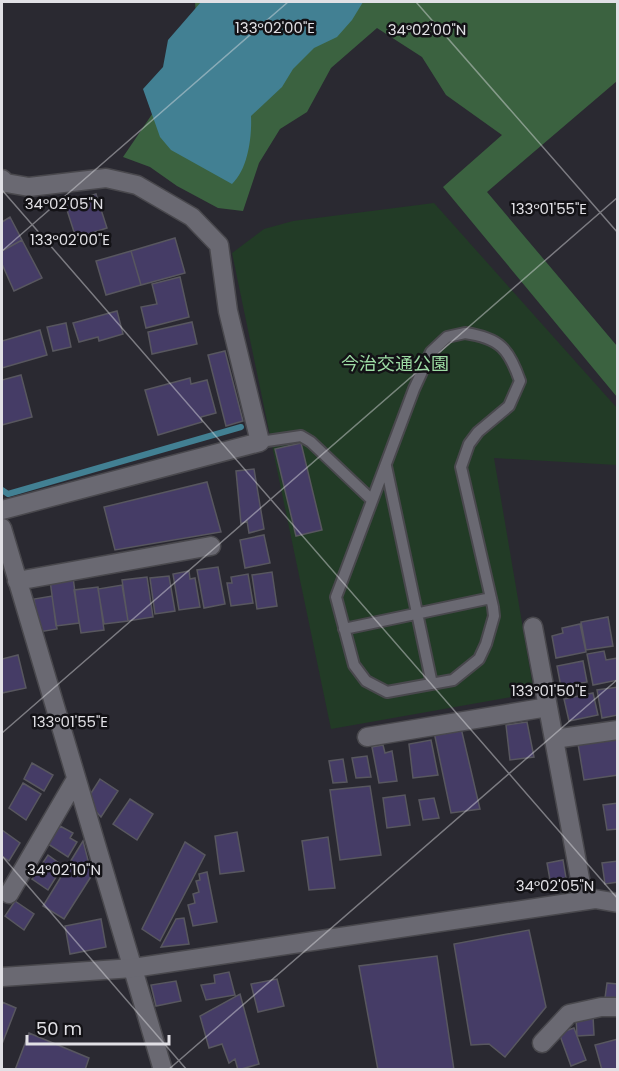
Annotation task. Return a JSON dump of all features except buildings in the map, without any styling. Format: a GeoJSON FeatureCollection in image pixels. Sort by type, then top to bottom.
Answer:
{"type":"FeatureCollection","features":[{"type":"Feature","properties":{"kind":"street"},"geometry":{"type":"LineString","coordinates":[[2,179],[6,183],[29,187],[106,178],[136,185],[192,217],[219,245],[228,311],[260,442],[2,510]]}},
{"type":"Feature","properties":{"kind":"street"},"geometry":{"type":"LineString","coordinates":[[2,528],[163,1070]]}},
{"type":"Feature","properties":{"kind":"street"},"geometry":{"type":"LineString","coordinates":[[17,581],[211,546]]}},
{"type":"Feature","properties":{"kind":"street"},"geometry":{"type":"LineString","coordinates":[[533,627],[584,900]]}},
{"type":"Feature","properties":{"kind":"street"},"geometry":{"type":"LineString","coordinates":[[367,737],[548,707]]}},
{"type":"Feature","properties":{"kind":"street"},"geometry":{"type":"LineString","coordinates":[[554,739],[618,730]]}},
{"type":"Feature","properties":{"kind":"street"},"geometry":{"type":"LineString","coordinates":[[9,894],[76,779]]}},
{"type":"Feature","properties":{"kind":"street"},"geometry":{"type":"LineString","coordinates":[[2,977],[133,968],[584,900],[595,899],[618,903]]}},
{"type":"Feature","properties":{"kind":"street"},"geometry":{"type":"LineString","coordinates":[[542,1043],[569,1014],[602,1007],[618,1007]]}},
{"type":"Feature","properties":{"kind":"lane"},"geometry":{"type":"LineString","coordinates":[[465,333],[486,336],[502,345],[513,363],[519,381],[509,406],[474,438],[461,466],[494,616],[479,659],[453,680],[387,692],[366,681],[354,665],[336,597],[371,500],[387,466],[414,389],[431,352],[447,337],[465,333]]}},
{"type":"Feature","properties":{"kind":"lane"},"geometry":{"type":"LineString","coordinates":[[260,442],[301,436],[311,442],[371,500]]}},
{"type":"Feature","properties":{"kind":"lane"},"geometry":{"type":"LineString","coordinates":[[387,466],[432,684]]}},
{"type":"Feature","properties":{"kind":"lane"},"geometry":{"type":"LineString","coordinates":[[344,629],[491,598]]}},
{"type":"Feature","properties":{"kind":"green space"},"geometry":{"type":"Polygon","coordinates":[[[195,2],[617,2],[617,81],[487,192],[617,346],[617,397],[443,187],[502,135],[446,95],[422,57],[377,28],[331,68],[307,112],[280,129],[259,163],[243,211],[218,208],[177,186],[150,167],[123,157],[159,104],[197,29],[195,2]]]}},
{"type":"Feature","properties":{"kind":"green space","name":"今治交通公園"},"geometry":{"type":"Polygon","coordinates":[[[434,203],[617,408],[617,465],[494,458],[534,693],[331,729],[232,253],[264,229],[293,221],[434,203]]]}},
{"type":"Feature","properties":{"kind":"water"},"geometry":{"type":"Polygon","coordinates":[[[201,2],[363,2],[352,20],[337,37],[314,48],[293,69],[282,87],[251,116],[248,152],[242,170],[232,184],[171,150],[160,137],[143,89],[163,67],[168,40],[201,2]]]}},
{"type":"Feature","properties":{"kind":"waterway"},"geometry":{"type":"LineString","coordinates":[[2,490],[8,494],[241,427]]}}]}
